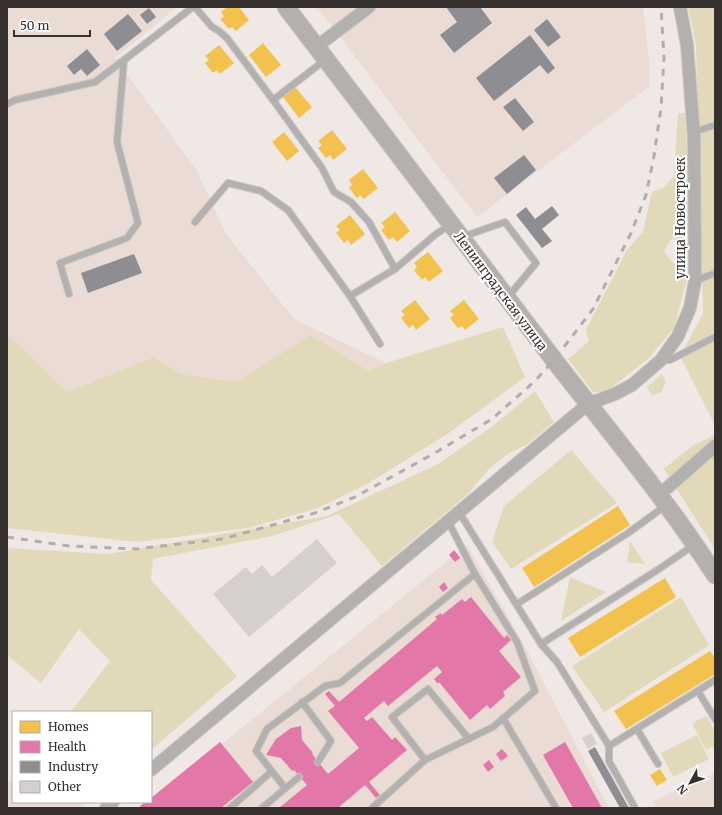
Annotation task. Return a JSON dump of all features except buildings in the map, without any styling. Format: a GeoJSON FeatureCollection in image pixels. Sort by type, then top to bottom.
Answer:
{"type":"FeatureCollection","features":[{"type":"Feature","properties":{"kind":"main road","name":"Ленинградская улица"},"geometry":{"type":"LineString","coordinates":[[286,7],[662,500],[695,544],[715,575]]}},
{"type":"Feature","properties":{"kind":"street"},"geometry":{"type":"LineString","coordinates":[[321,53],[369,7]]}},
{"type":"Feature","properties":{"kind":"street","name":"улица Новостроек"},"geometry":{"type":"LineString","coordinates":[[152,769],[588,404],[615,394],[632,385],[661,360],[678,336],[690,308],[695,281],[694,132],[688,45],[680,7]]}},
{"type":"Feature","properties":{"kind":"street"},"geometry":{"type":"LineString","coordinates":[[662,500],[715,446]]}},
{"type":"Feature","properties":{"kind":"lane"},"geometry":{"type":"LineString","coordinates":[[7,104],[15,100],[95,82],[194,7],[212,27],[227,38],[322,168],[334,192],[351,202],[369,222],[395,269]]}},
{"type":"Feature","properties":{"kind":"lane"},"geometry":{"type":"LineString","coordinates":[[273,100],[321,53]]}},
{"type":"Feature","properties":{"kind":"lane"},"geometry":{"type":"LineString","coordinates":[[69,294],[60,263],[127,238],[138,223],[117,142],[124,60]]}},
{"type":"Feature","properties":{"kind":"lane"},"geometry":{"type":"LineString","coordinates":[[694,132],[715,125]]}},
{"type":"Feature","properties":{"kind":"lane"},"geometry":{"type":"LineString","coordinates":[[195,222],[228,183],[261,191],[288,210],[350,296],[380,344]]}},
{"type":"Feature","properties":{"kind":"lane"},"geometry":{"type":"LineString","coordinates":[[350,296],[395,269],[436,234],[505,222],[536,263],[507,298]]}},
{"type":"Feature","properties":{"kind":"lane"},"geometry":{"type":"LineString","coordinates":[[695,281],[715,273]]}},
{"type":"Feature","properties":{"kind":"lane"},"geometry":{"type":"LineString","coordinates":[[661,360],[670,360],[715,337]]}},
{"type":"Feature","properties":{"kind":"lane"},"geometry":{"type":"LineString","coordinates":[[517,604],[622,537],[662,500]]}},
{"type":"Feature","properties":{"kind":"lane"},"geometry":{"type":"LineString","coordinates":[[459,512],[541,644],[557,662],[609,746],[609,761],[635,808]]}},
{"type":"Feature","properties":{"kind":"lane"},"geometry":{"type":"LineString","coordinates":[[372,808],[425,760],[494,727],[535,690],[517,642],[475,574],[448,521]]}},
{"type":"Feature","properties":{"kind":"lane"},"geometry":{"type":"LineString","coordinates":[[541,644],[659,569],[695,544]]}},
{"type":"Feature","properties":{"kind":"lane"},"geometry":{"type":"LineString","coordinates":[[285,788],[256,751],[267,729],[325,686],[340,684],[475,574]]}},
{"type":"Feature","properties":{"kind":"lane"},"geometry":{"type":"LineString","coordinates":[[609,746],[715,680]]}},
{"type":"Feature","properties":{"kind":"lane"},"geometry":{"type":"LineString","coordinates":[[425,760],[392,717],[428,689],[469,739]]}},
{"type":"Feature","properties":{"kind":"lane"},"geometry":{"type":"LineString","coordinates":[[698,691],[715,719]]}},
{"type":"Feature","properties":{"kind":"lane"},"geometry":{"type":"LineString","coordinates":[[302,702],[331,741],[318,762]]}},
{"type":"Feature","properties":{"kind":"lane"},"geometry":{"type":"LineString","coordinates":[[503,718],[556,808]]}},
{"type":"Feature","properties":{"kind":"lane"},"geometry":{"type":"LineString","coordinates":[[637,729],[658,764]]}},
{"type":"Feature","properties":{"kind":"lane"},"geometry":{"type":"LineString","coordinates":[[230,808],[271,772]]}},
{"type":"Feature","properties":{"kind":"lane"},"geometry":{"type":"LineString","coordinates":[[262,808],[299,777]]}},
{"type":"Feature","properties":{"kind":"shaded area"},"geometry":{"type":"Polygon","coordinates":[[[7,7],[177,7],[115,58],[196,169],[226,234],[294,319],[386,363],[369,371],[310,335],[237,382],[181,374],[154,357],[67,392],[7,334],[7,7]]]}},
{"type":"Feature","properties":{"kind":"shaded area"},"geometry":{"type":"Polygon","coordinates":[[[317,7],[643,7],[649,59],[650,86],[477,217],[317,7]]]}},
{"type":"Feature","properties":{"kind":"shaded area"},"geometry":{"type":"Polygon","coordinates":[[[688,7],[715,7],[715,425],[680,356],[703,314],[696,45],[688,7]]]}},
{"type":"Feature","properties":{"kind":"shaded area"},"geometry":{"type":"Polygon","coordinates":[[[678,113],[685,113],[688,166],[686,242],[671,239],[664,252],[687,279],[674,328],[650,357],[606,392],[593,392],[568,359],[589,341],[586,330],[627,250],[643,232],[652,192],[663,188],[674,176],[678,113]]]}},
{"type":"Feature","properties":{"kind":"shaded area"},"geometry":{"type":"Polygon","coordinates":[[[503,327],[525,377],[449,433],[369,483],[316,509],[248,528],[137,542],[7,528],[7,334],[67,392],[154,357],[181,374],[237,382],[310,335],[369,371],[386,363],[503,327]]]}},
{"type":"Feature","properties":{"kind":"shaded area"},"geometry":{"type":"Polygon","coordinates":[[[662,374],[666,382],[661,392],[652,396],[647,387],[662,374]]]}},
{"type":"Feature","properties":{"kind":"shaded area"},"geometry":{"type":"Polygon","coordinates":[[[535,391],[554,422],[526,445],[506,455],[487,471],[468,494],[382,566],[339,514],[272,536],[153,559],[151,580],[237,676],[152,749],[152,711],[72,711],[110,661],[79,629],[41,683],[7,655],[7,548],[108,554],[327,516],[438,464],[493,426],[535,391]]]}},
{"type":"Feature","properties":{"kind":"shaded area"},"geometry":{"type":"Polygon","coordinates":[[[715,435],[715,549],[664,469],[692,446],[715,435]]]}},
{"type":"Feature","properties":{"kind":"shaded area"},"geometry":{"type":"Polygon","coordinates":[[[571,450],[617,503],[511,569],[492,542],[504,506],[571,450]]]}},
{"type":"Feature","properties":{"kind":"shaded area"},"geometry":{"type":"Polygon","coordinates":[[[630,541],[645,564],[627,562],[630,541]]]}},
{"type":"Feature","properties":{"kind":"shaded area"},"geometry":{"type":"Polygon","coordinates":[[[467,545],[523,643],[609,808],[143,808],[149,803],[152,803],[152,801],[467,545]]]}},
{"type":"Feature","properties":{"kind":"shaded area"},"geometry":{"type":"Polygon","coordinates":[[[570,577],[606,592],[561,621],[570,577]]]}},
{"type":"Feature","properties":{"kind":"shaded area"},"geometry":{"type":"Polygon","coordinates":[[[681,597],[709,645],[604,712],[572,666],[681,597]]]}},
{"type":"Feature","properties":{"kind":"shaded area"},"geometry":{"type":"Polygon","coordinates":[[[707,716],[715,732],[715,746],[706,750],[692,723],[707,716]]]}},
{"type":"Feature","properties":{"kind":"shaded area"},"geometry":{"type":"Polygon","coordinates":[[[697,735],[709,759],[673,777],[661,753],[697,735]]]}},
{"type":"Feature","properties":{"kind":"shaded area"},"geometry":{"type":"Polygon","coordinates":[[[715,773],[715,808],[656,808],[653,801],[715,773]]]}},
{"type":"Feature","properties":{"kind":"shaded area"},"geometry":{"type":"Polygon","coordinates":[[[12,780],[12,803],[81,803],[84,806],[82,808],[7,808],[7,784],[12,780]]]}},
{"type":"Feature","properties":{"kind":"railway"},"geometry":{"type":"LineString","coordinates":[[7,537],[70,546],[136,549],[223,539],[315,513],[355,497],[433,454],[492,419],[535,381],[554,360],[593,309],[631,233],[646,195],[654,156],[661,108],[664,58],[661,7]]}}]}
